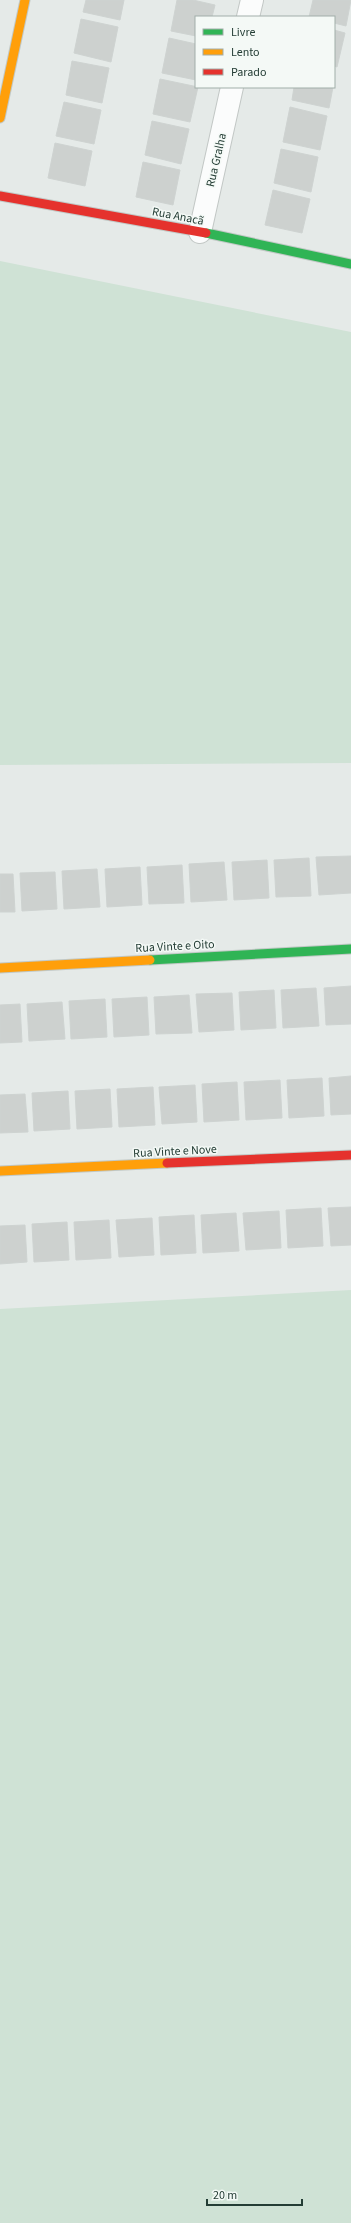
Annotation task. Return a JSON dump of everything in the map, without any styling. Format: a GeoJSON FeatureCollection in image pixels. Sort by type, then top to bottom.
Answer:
{"type":"FeatureCollection","features":[{"type":"Feature","properties":{"kind":"street"},"geometry":{"type":"LineString","coordinates":[[0,118],[25,0]]}},
{"type":"Feature","properties":{"kind":"street"},"geometry":{"type":"LineString","coordinates":[[248,16],[252,0]]}},
{"type":"Feature","properties":{"kind":"street","name":"Rua Gralha"},"geometry":{"type":"LineString","coordinates":[[200,232],[232,88]]}},
{"type":"Feature","properties":{"kind":"street","name":"Rua Anacã"},"geometry":{"type":"LineString","coordinates":[[0,196],[200,232],[351,264]]}},
{"type":"Feature","properties":{"kind":"street","name":"Rua Vinte e Oito"},"geometry":{"type":"LineString","coordinates":[[0,968],[351,949]]}},
{"type":"Feature","properties":{"kind":"street","name":"Rua Vinte e Nove"},"geometry":{"type":"LineString","coordinates":[[0,1171],[351,1154]]}},
{"type":"Feature","properties":{"kind":"green space"},"geometry":{"type":"Polygon","coordinates":[[[0,261],[351,332],[351,763],[0,765],[0,261]]]}},
{"type":"Feature","properties":{"kind":"green space"},"geometry":{"type":"Polygon","coordinates":[[[351,1290],[351,2223],[0,2223],[0,1309],[351,1290]]]}},
{"type":"Feature","properties":{"kind":"building"},"geometry":{"type":"Polygon","coordinates":[[[86,0],[124,0],[120,20],[83,12],[86,0]]]}},
{"type":"Feature","properties":{"kind":"building"},"geometry":{"type":"Polygon","coordinates":[[[177,0],[193,0],[215,5],[212,16],[195,16],[195,36],[171,31],[177,0]]]}},
{"type":"Feature","properties":{"kind":"building"},"geometry":{"type":"Polygon","coordinates":[[[313,0],[351,0],[346,26],[335,23],[335,16],[309,16],[313,0]]]}},
{"type":"Feature","properties":{"kind":"building"},"geometry":{"type":"Polygon","coordinates":[[[81,19],[118,27],[111,62],[74,53],[81,19]]]}},
{"type":"Feature","properties":{"kind":"building"},"geometry":{"type":"Polygon","coordinates":[[[335,30],[345,33],[337,67],[335,66],[335,30]]]}},
{"type":"Feature","properties":{"kind":"building"},"geometry":{"type":"Polygon","coordinates":[[[169,38],[195,44],[195,80],[162,73],[169,38]]]}},
{"type":"Feature","properties":{"kind":"building"},"geometry":{"type":"Polygon","coordinates":[[[72,61],[109,68],[102,103],[66,95],[72,61]]]}},
{"type":"Feature","properties":{"kind":"building"},"geometry":{"type":"Polygon","coordinates":[[[160,79],[198,88],[190,122],[153,114],[160,79]]]}},
{"type":"Feature","properties":{"kind":"building"},"geometry":{"type":"Polygon","coordinates":[[[294,88],[333,88],[329,108],[292,100],[294,88]]]}},
{"type":"Feature","properties":{"kind":"building"},"geometry":{"type":"Polygon","coordinates":[[[64,102],[101,110],[94,144],[56,136],[64,102]]]}},
{"type":"Feature","properties":{"kind":"building"},"geometry":{"type":"Polygon","coordinates":[[[290,107],[327,116],[320,150],[283,142],[290,107]]]}},
{"type":"Feature","properties":{"kind":"building"},"geometry":{"type":"Polygon","coordinates":[[[152,121],[189,129],[181,164],[145,155],[152,121]]]}},
{"type":"Feature","properties":{"kind":"building"},"geometry":{"type":"Polygon","coordinates":[[[55,143],[92,151],[85,186],[48,178],[55,143]]]}},
{"type":"Feature","properties":{"kind":"building"},"geometry":{"type":"Polygon","coordinates":[[[281,149],[318,157],[311,192],[274,183],[281,149]]]}},
{"type":"Feature","properties":{"kind":"building"},"geometry":{"type":"Polygon","coordinates":[[[143,162],[180,170],[173,205],[136,197],[143,162]]]}},
{"type":"Feature","properties":{"kind":"building"},"geometry":{"type":"Polygon","coordinates":[[[273,190],[310,199],[302,233],[265,225],[273,190]]]}},
{"type":"Feature","properties":{"kind":"building"},"geometry":{"type":"Polygon","coordinates":[[[351,856],[351,893],[319,895],[316,857],[351,856]]]}},
{"type":"Feature","properties":{"kind":"building"},"geometry":{"type":"Polygon","coordinates":[[[309,858],[311,896],[276,897],[274,860],[309,858]]]}},
{"type":"Feature","properties":{"kind":"building"},"geometry":{"type":"Polygon","coordinates":[[[267,860],[269,898],[234,900],[232,862],[267,860]]]}},
{"type":"Feature","properties":{"kind":"building"},"geometry":{"type":"Polygon","coordinates":[[[224,862],[227,900],[191,902],[189,864],[224,862]]]}},
{"type":"Feature","properties":{"kind":"building"},"geometry":{"type":"Polygon","coordinates":[[[182,865],[184,903],[149,904],[147,867],[182,865]]]}},
{"type":"Feature","properties":{"kind":"building"},"geometry":{"type":"Polygon","coordinates":[[[140,867],[142,905],[107,907],[105,869],[140,867]]]}},
{"type":"Feature","properties":{"kind":"building"},"geometry":{"type":"Polygon","coordinates":[[[97,869],[100,907],[64,909],[62,871],[97,869]]]}},
{"type":"Feature","properties":{"kind":"building"},"geometry":{"type":"Polygon","coordinates":[[[55,872],[57,909],[22,911],[20,873],[55,872]]]}},
{"type":"Feature","properties":{"kind":"building"},"geometry":{"type":"Polygon","coordinates":[[[0,874],[13,874],[15,912],[0,912],[0,874]]]}},
{"type":"Feature","properties":{"kind":"building"},"geometry":{"type":"Polygon","coordinates":[[[351,986],[351,1024],[326,1025],[324,988],[351,986]]]}},
{"type":"Feature","properties":{"kind":"building"},"geometry":{"type":"Polygon","coordinates":[[[316,988],[319,1026],[283,1028],[281,990],[316,988]]]}},
{"type":"Feature","properties":{"kind":"building"},"geometry":{"type":"Polygon","coordinates":[[[274,990],[276,1028],[241,1030],[239,992],[274,990]]]}},
{"type":"Feature","properties":{"kind":"building"},"geometry":{"type":"Polygon","coordinates":[[[232,993],[234,1030],[199,1032],[196,994],[232,993]]]}},
{"type":"Feature","properties":{"kind":"building"},"geometry":{"type":"Polygon","coordinates":[[[189,995],[192,1033],[156,1034],[154,997],[189,995]]]}},
{"type":"Feature","properties":{"kind":"building"},"geometry":{"type":"Polygon","coordinates":[[[147,997],[149,1035],[114,1037],[112,999],[147,997]]]}},
{"type":"Feature","properties":{"kind":"building"},"geometry":{"type":"Polygon","coordinates":[[[105,999],[107,1037],[71,1039],[69,1001],[105,999]]]}},
{"type":"Feature","properties":{"kind":"building"},"geometry":{"type":"Polygon","coordinates":[[[62,1002],[65,1039],[29,1041],[27,1004],[62,1002]]]}},
{"type":"Feature","properties":{"kind":"building"},"geometry":{"type":"Polygon","coordinates":[[[20,1004],[22,1042],[0,1043],[0,1005],[20,1004]]]}},
{"type":"Feature","properties":{"kind":"building"},"geometry":{"type":"Polygon","coordinates":[[[351,1076],[351,1114],[331,1115],[329,1078],[351,1076]]]}},
{"type":"Feature","properties":{"kind":"building"},"geometry":{"type":"Polygon","coordinates":[[[322,1078],[324,1116],[289,1118],[287,1080],[322,1078]]]}},
{"type":"Feature","properties":{"kind":"building"},"geometry":{"type":"Polygon","coordinates":[[[280,1080],[282,1118],[246,1120],[244,1082],[280,1080]]]}},
{"type":"Feature","properties":{"kind":"building"},"geometry":{"type":"Polygon","coordinates":[[[237,1082],[239,1120],[204,1122],[202,1084],[237,1082]]]}},
{"type":"Feature","properties":{"kind":"building"},"geometry":{"type":"Polygon","coordinates":[[[195,1085],[197,1122],[162,1124],[159,1087],[195,1085]]]}},
{"type":"Feature","properties":{"kind":"building"},"geometry":{"type":"Polygon","coordinates":[[[153,1087],[155,1125],[119,1127],[117,1089],[153,1087]]]}},
{"type":"Feature","properties":{"kind":"building"},"geometry":{"type":"Polygon","coordinates":[[[110,1089],[112,1127],[77,1129],[75,1091],[110,1089]]]}},
{"type":"Feature","properties":{"kind":"building"},"geometry":{"type":"Polygon","coordinates":[[[68,1091],[70,1129],[34,1131],[32,1093],[68,1091]]]}},
{"type":"Feature","properties":{"kind":"building"},"geometry":{"type":"Polygon","coordinates":[[[25,1094],[28,1132],[0,1133],[0,1095],[25,1094]]]}},
{"type":"Feature","properties":{"kind":"building"},"geometry":{"type":"Polygon","coordinates":[[[351,1207],[351,1245],[331,1246],[328,1208],[351,1207]]]}},
{"type":"Feature","properties":{"kind":"building"},"geometry":{"type":"Polygon","coordinates":[[[321,1208],[323,1246],[288,1248],[286,1210],[321,1208]]]}},
{"type":"Feature","properties":{"kind":"building"},"geometry":{"type":"Polygon","coordinates":[[[279,1211],[281,1248],[246,1250],[243,1213],[279,1211]]]}},
{"type":"Feature","properties":{"kind":"building"},"geometry":{"type":"Polygon","coordinates":[[[236,1213],[239,1251],[203,1253],[201,1215],[236,1213]]]}},
{"type":"Feature","properties":{"kind":"building"},"geometry":{"type":"Polygon","coordinates":[[[194,1215],[196,1253],[161,1255],[159,1217],[194,1215]]]}},
{"type":"Feature","properties":{"kind":"building"},"geometry":{"type":"Polygon","coordinates":[[[152,1218],[154,1255],[119,1257],[116,1220],[152,1218]]]}},
{"type":"Feature","properties":{"kind":"building"},"geometry":{"type":"Polygon","coordinates":[[[109,1220],[111,1258],[76,1260],[74,1222],[109,1220]]]}},
{"type":"Feature","properties":{"kind":"building"},"geometry":{"type":"Polygon","coordinates":[[[67,1222],[69,1260],[34,1262],[32,1224],[67,1222]]]}},
{"type":"Feature","properties":{"kind":"building"},"geometry":{"type":"Polygon","coordinates":[[[25,1225],[27,1262],[0,1264],[0,1226],[25,1225]]]}},
{"type":"Feature","properties":{"kind":"traffic: fast"},"geometry":{"type":"LineString","coordinates":[[206,233],[351,264]]}},
{"type":"Feature","properties":{"kind":"traffic: fast"},"geometry":{"type":"LineString","coordinates":[[150,960],[351,949]]}},
{"type":"Feature","properties":{"kind":"traffic: slow"},"geometry":{"type":"LineString","coordinates":[[0,118],[25,0]]}},
{"type":"Feature","properties":{"kind":"traffic: slow"},"geometry":{"type":"LineString","coordinates":[[0,968],[150,960]]}},
{"type":"Feature","properties":{"kind":"traffic: slow"},"geometry":{"type":"LineString","coordinates":[[0,1171],[167,1163]]}},
{"type":"Feature","properties":{"kind":"traffic: jam"},"geometry":{"type":"LineString","coordinates":[[0,196],[206,233]]}},
{"type":"Feature","properties":{"kind":"traffic: jam"},"geometry":{"type":"LineString","coordinates":[[167,1163],[351,1155]]}}]}
